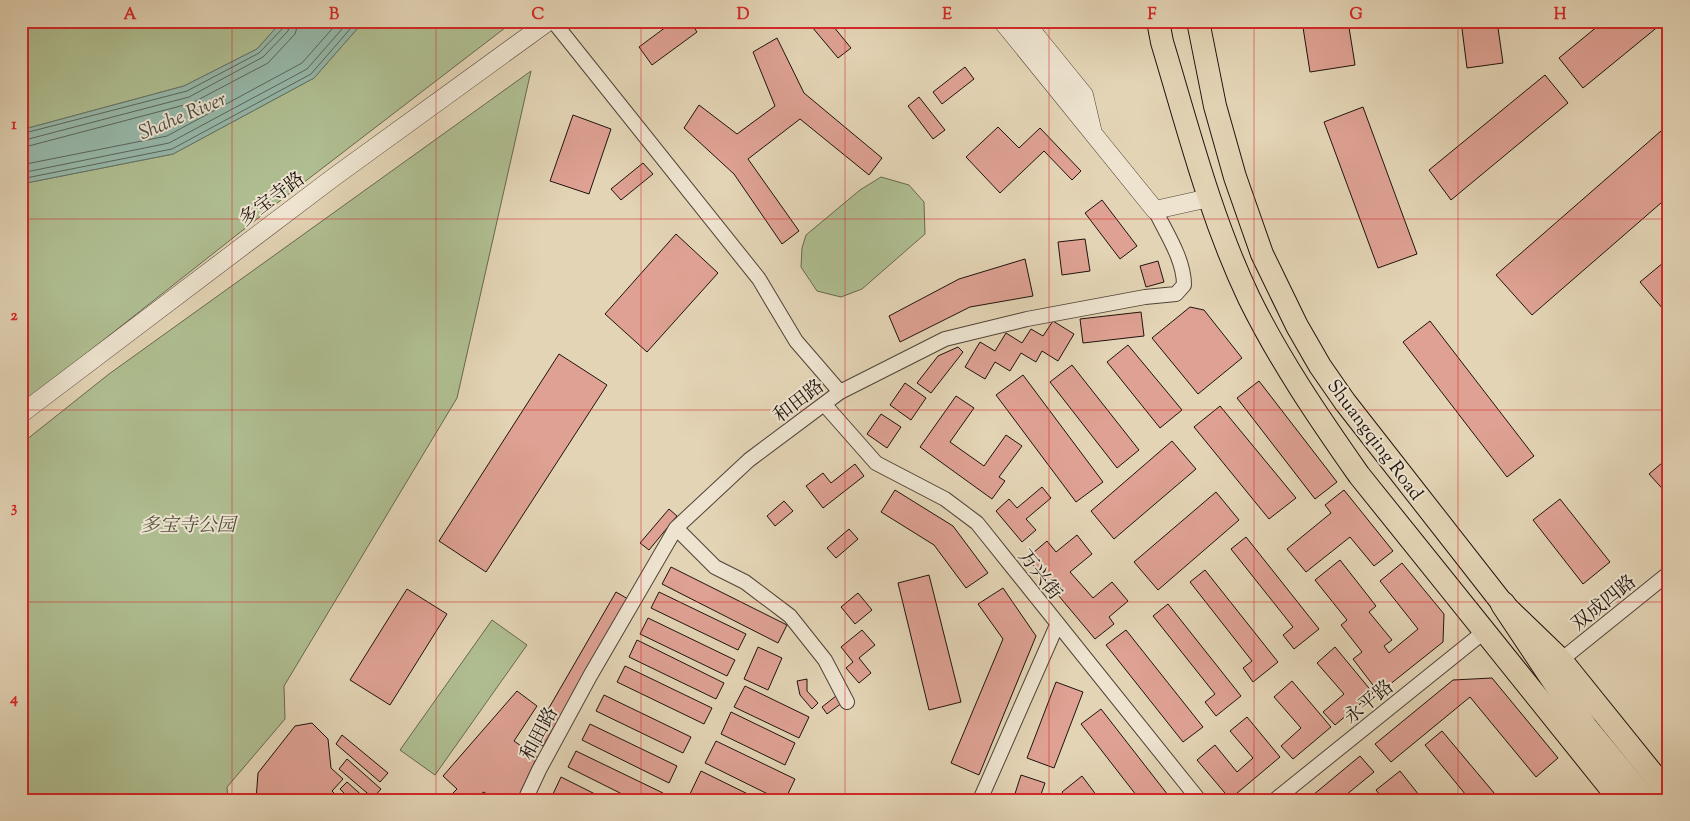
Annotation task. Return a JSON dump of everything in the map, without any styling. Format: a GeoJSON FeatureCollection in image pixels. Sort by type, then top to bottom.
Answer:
{"type":"FeatureCollection","features":[{"type":"Feature","properties":{"kind":"highway"},"geometry":{"type":"LineString","coordinates":[[1503,604],[1585,726],[1645,800]]}},
{"type":"Feature","properties":{"kind":"main road","name":"Shuangqing Road"},"geometry":{"type":"LineString","coordinates":[[1158,21],[1162,42],[1209,198],[1249,297],[1281,356],[1316,414],[1359,475],[1620,800]]}},
{"type":"Feature","properties":{"kind":"main road","name":"Shuangqing Road"},"geometry":{"type":"LineString","coordinates":[[1198,21],[1215,106],[1235,177],[1262,254],[1297,326],[1320,366],[1503,604],[1561,660],[1669,794]]}},
{"type":"Feature","properties":{"kind":"street","name":"多宝寺路"},"geometry":{"type":"LineString","coordinates":[[21,414],[327,183],[549,21]]}},
{"type":"Feature","properties":{"kind":"street"},"geometry":{"type":"LineString","coordinates":[[553,21],[760,279],[796,341],[840,392]]}},
{"type":"Feature","properties":{"kind":"street"},"geometry":{"type":"LineString","coordinates":[[1002,21],[1155,210],[1209,198]]}},
{"type":"Feature","properties":{"kind":"street"},"geometry":{"type":"LineString","coordinates":[[1024,21],[1084,95],[1093,134]]}},
{"type":"Feature","properties":{"kind":"street","name":"和田路"},"geometry":{"type":"LineString","coordinates":[[525,800],[539,770],[590,676],[676,528],[749,460],[840,392],[945,339],[1026,319],[1145,297],[1176,294],[1184,285],[1184,275],[1180,262],[1155,210]]}},
{"type":"Feature","properties":{"kind":"street","name":"万兴街"},"geometry":{"type":"LineString","coordinates":[[824,404],[876,463],[945,499],[977,523],[1199,800]]}},
{"type":"Feature","properties":{"kind":"street"},"geometry":{"type":"LineString","coordinates":[[676,528],[715,567],[745,582],[790,616],[825,660],[847,702]]}},
{"type":"Feature","properties":{"kind":"street","name":"双成四路"},"geometry":{"type":"LineString","coordinates":[[1561,660],[1669,572]]}},
{"type":"Feature","properties":{"kind":"street"},"geometry":{"type":"LineString","coordinates":[[980,800],[1057,625]]}},
{"type":"Feature","properties":{"kind":"street","name":"永平路"},"geometry":{"type":"LineString","coordinates":[[1275,800],[1485,632]]}},
{"type":"Feature","properties":{"kind":"green space"},"geometry":{"type":"Polygon","coordinates":[[[21,21],[282,21],[257,49],[184,86],[21,130],[21,21]]]}},
{"type":"Feature","properties":{"kind":"green space"},"geometry":{"type":"Polygon","coordinates":[[[364,21],[514,21],[290,193],[21,405],[21,184],[173,154],[314,78],[364,21]]]}},
{"type":"Feature","properties":{"kind":"green space","name":"多宝寺公园"},"geometry":{"type":"Polygon","coordinates":[[[531,71],[457,398],[284,686],[285,719],[227,787],[228,800],[21,800],[21,444],[109,374],[531,71]]]}},
{"type":"Feature","properties":{"kind":"green space"},"geometry":{"type":"Polygon","coordinates":[[[881,177],[909,185],[924,202],[925,234],[862,289],[841,297],[817,291],[801,267],[802,248],[806,235],[860,190],[881,177]]]}},
{"type":"Feature","properties":{"kind":"green space"},"geometry":{"type":"Polygon","coordinates":[[[492,620],[527,645],[435,775],[400,750],[492,620]]]}},
{"type":"Feature","properties":{"kind":"water","name":"Shahe River"},"geometry":{"type":"Polygon","coordinates":[[[282,21],[364,21],[314,78],[173,154],[21,184],[21,130],[184,86],[257,49],[282,21]]]}},
{"type":"Feature","properties":{"kind":"building"},"geometry":{"type":"Polygon","coordinates":[[[674,21],[690,21],[697,32],[652,65],[639,47],[674,21]]]}},
{"type":"Feature","properties":{"kind":"building"},"geometry":{"type":"Polygon","coordinates":[[[807,21],[829,21],[851,48],[838,58],[807,21]]]}},
{"type":"Feature","properties":{"kind":"building"},"geometry":{"type":"Polygon","coordinates":[[[1302,21],[1348,21],[1355,65],[1310,72],[1302,21]]]}},
{"type":"Feature","properties":{"kind":"building"},"geometry":{"type":"Polygon","coordinates":[[[1461,21],[1497,21],[1503,63],[1467,68],[1461,21]]]}},
{"type":"Feature","properties":{"kind":"building"},"geometry":{"type":"Polygon","coordinates":[[[1604,21],[1656,21],[1660,25],[1583,88],[1559,58],[1604,21]]]}},
{"type":"Feature","properties":{"kind":"building"},"geometry":{"type":"Polygon","coordinates":[[[777,38],[804,93],[882,158],[869,175],[800,119],[748,159],[799,231],[782,244],[734,174],[684,128],[699,105],[737,134],[775,106],[753,52],[777,38]]]}},
{"type":"Feature","properties":{"kind":"building"},"geometry":{"type":"Polygon","coordinates":[[[965,67],[974,79],[942,104],[933,92],[965,67]]]}},
{"type":"Feature","properties":{"kind":"building"},"geometry":{"type":"Polygon","coordinates":[[[1545,75],[1568,103],[1451,200],[1429,170],[1545,75]]]}},
{"type":"Feature","properties":{"kind":"building"},"geometry":{"type":"Polygon","coordinates":[[[919,97],[945,130],[933,139],[908,106],[919,97]]]}},
{"type":"Feature","properties":{"kind":"building"},"geometry":{"type":"Polygon","coordinates":[[[1363,107],[1417,254],[1378,268],[1324,122],[1363,107]]]}},
{"type":"Feature","properties":{"kind":"building"},"geometry":{"type":"Polygon","coordinates":[[[573,115],[611,129],[589,194],[550,181],[573,115]]]}},
{"type":"Feature","properties":{"kind":"building"},"geometry":{"type":"Polygon","coordinates":[[[1669,124],[1669,196],[1532,315],[1496,275],[1669,124]]]}},
{"type":"Feature","properties":{"kind":"building"},"geometry":{"type":"Polygon","coordinates":[[[998,127],[1019,148],[1040,128],[1081,171],[1072,180],[1044,151],[1000,193],[966,157],[998,127]]]}},
{"type":"Feature","properties":{"kind":"building"},"geometry":{"type":"Polygon","coordinates":[[[643,163],[653,174],[621,200],[611,189],[643,163]]]}},
{"type":"Feature","properties":{"kind":"building"},"geometry":{"type":"Polygon","coordinates":[[[1102,200],[1137,246],[1120,259],[1085,213],[1102,200]]]}},
{"type":"Feature","properties":{"kind":"building"},"geometry":{"type":"Polygon","coordinates":[[[676,234],[718,273],[647,352],[605,314],[676,234]]]}},
{"type":"Feature","properties":{"kind":"building"},"geometry":{"type":"Polygon","coordinates":[[[1085,239],[1090,271],[1062,275],[1058,242],[1085,239]]]}},
{"type":"Feature","properties":{"kind":"building"},"geometry":{"type":"Polygon","coordinates":[[[1669,258],[1669,316],[1640,282],[1669,258]]]}},
{"type":"Feature","properties":{"kind":"building"},"geometry":{"type":"Polygon","coordinates":[[[1025,259],[1033,296],[970,307],[900,342],[889,316],[959,279],[1025,259]]]}},
{"type":"Feature","properties":{"kind":"building"},"geometry":{"type":"Polygon","coordinates":[[[1158,261],[1164,282],[1146,287],[1140,266],[1158,261]]]}},
{"type":"Feature","properties":{"kind":"building"},"geometry":{"type":"Polygon","coordinates":[[[1190,307],[1204,310],[1242,358],[1198,394],[1152,338],[1190,307]]]}},
{"type":"Feature","properties":{"kind":"building"},"geometry":{"type":"Polygon","coordinates":[[[1141,312],[1144,336],[1083,343],[1080,319],[1141,312]]]}},
{"type":"Feature","properties":{"kind":"building"},"geometry":{"type":"Polygon","coordinates":[[[1053,321],[1074,334],[1058,361],[1042,351],[1036,362],[1021,353],[1010,371],[995,362],[985,379],[965,367],[980,342],[995,351],[1006,333],[1022,343],[1031,329],[1043,336],[1053,321]]]}},
{"type":"Feature","properties":{"kind":"building"},"geometry":{"type":"Polygon","coordinates":[[[1430,321],[1534,456],[1507,477],[1403,342],[1430,321]]]}},
{"type":"Feature","properties":{"kind":"building"},"geometry":{"type":"Polygon","coordinates":[[[1128,345],[1182,410],[1160,428],[1107,362],[1128,345]]]}},
{"type":"Feature","properties":{"kind":"building"},"geometry":{"type":"Polygon","coordinates":[[[958,347],[963,352],[931,393],[917,383],[938,356],[958,347]]]}},
{"type":"Feature","properties":{"kind":"building"},"geometry":{"type":"Polygon","coordinates":[[[559,354],[607,385],[486,572],[439,541],[559,354]]]}},
{"type":"Feature","properties":{"kind":"building"},"geometry":{"type":"Polygon","coordinates":[[[1072,365],[1139,450],[1117,468],[1050,382],[1072,365]]]}},
{"type":"Feature","properties":{"kind":"building"},"geometry":{"type":"Polygon","coordinates":[[[1023,375],[1103,482],[1076,502],[996,395],[1023,375]]]}},
{"type":"Feature","properties":{"kind":"building"},"geometry":{"type":"Polygon","coordinates":[[[1259,381],[1337,482],[1315,499],[1237,398],[1259,381]]]}},
{"type":"Feature","properties":{"kind":"building"},"geometry":{"type":"Polygon","coordinates":[[[905,383],[926,398],[911,420],[890,405],[905,383]]]}},
{"type":"Feature","properties":{"kind":"building"},"geometry":{"type":"Polygon","coordinates":[[[956,396],[974,408],[950,442],[984,466],[1006,435],[1022,446],[999,477],[1005,481],[992,499],[920,447],[956,396]]]}},
{"type":"Feature","properties":{"kind":"building"},"geometry":{"type":"Polygon","coordinates":[[[1220,406],[1296,498],[1269,519],[1194,427],[1220,406]]]}},
{"type":"Feature","properties":{"kind":"building"},"geometry":{"type":"Polygon","coordinates":[[[881,414],[901,427],[887,448],[867,434],[881,414]]]}},
{"type":"Feature","properties":{"kind":"building"},"geometry":{"type":"Polygon","coordinates":[[[1172,441],[1196,469],[1114,539],[1091,511],[1172,441]]]}},
{"type":"Feature","properties":{"kind":"building"},"geometry":{"type":"Polygon","coordinates":[[[1669,457],[1669,496],[1649,474],[1669,457]]]}},
{"type":"Feature","properties":{"kind":"building"},"geometry":{"type":"Polygon","coordinates":[[[855,464],[864,476],[823,508],[806,486],[823,473],[831,483],[855,464]]]}},
{"type":"Feature","properties":{"kind":"building"},"geometry":{"type":"Polygon","coordinates":[[[1042,487],[1051,498],[1026,519],[1036,530],[1022,542],[996,511],[1009,499],[1017,508],[1042,487]]]}},
{"type":"Feature","properties":{"kind":"building"},"geometry":{"type":"Polygon","coordinates":[[[895,490],[953,526],[988,573],[966,588],[934,545],[881,512],[895,490]]]}},
{"type":"Feature","properties":{"kind":"building"},"geometry":{"type":"Polygon","coordinates":[[[1344,490],[1393,551],[1374,566],[1350,537],[1306,572],[1287,549],[1331,513],[1325,505],[1344,490]]]}},
{"type":"Feature","properties":{"kind":"building"},"geometry":{"type":"Polygon","coordinates":[[[1216,492],[1239,520],[1158,590],[1134,562],[1216,492]]]}},
{"type":"Feature","properties":{"kind":"building"},"geometry":{"type":"Polygon","coordinates":[[[1560,499],[1610,562],[1583,584],[1533,520],[1560,499]]]}},
{"type":"Feature","properties":{"kind":"building"},"geometry":{"type":"Polygon","coordinates":[[[784,501],[793,511],[775,526],[767,516],[784,501]]]}},
{"type":"Feature","properties":{"kind":"building"},"geometry":{"type":"Polygon","coordinates":[[[669,509],[677,516],[649,550],[640,543],[669,509]]]}},
{"type":"Feature","properties":{"kind":"building"},"geometry":{"type":"Polygon","coordinates":[[[849,529],[858,539],[836,558],[827,548],[849,529]]]}},
{"type":"Feature","properties":{"kind":"building"},"geometry":{"type":"Polygon","coordinates":[[[1077,535],[1092,554],[1070,572],[1093,598],[1112,582],[1128,601],[1109,617],[1114,624],[1095,639],[1027,558],[1047,541],[1056,552],[1077,535]]]}},
{"type":"Feature","properties":{"kind":"building"},"geometry":{"type":"Polygon","coordinates":[[[1246,537],[1319,629],[1294,649],[1283,635],[1293,627],[1231,549],[1246,537]]]}},
{"type":"Feature","properties":{"kind":"building"},"geometry":{"type":"Polygon","coordinates":[[[1340,560],[1376,606],[1369,612],[1392,640],[1384,646],[1389,653],[1418,629],[1380,581],[1402,563],[1444,614],[1443,642],[1379,693],[1353,659],[1362,652],[1341,625],[1347,620],[1315,580],[1340,560]]]}},
{"type":"Feature","properties":{"kind":"building"},"geometry":{"type":"Polygon","coordinates":[[[671,567],[787,625],[778,643],[662,584],[671,567]]]}},
{"type":"Feature","properties":{"kind":"building"},"geometry":{"type":"Polygon","coordinates":[[[1205,570],[1278,662],[1253,682],[1243,668],[1252,661],[1190,582],[1205,570]]]}},
{"type":"Feature","properties":{"kind":"building"},"geometry":{"type":"Polygon","coordinates":[[[929,575],[961,702],[929,710],[898,583],[929,575]]]}},
{"type":"Feature","properties":{"kind":"building"},"geometry":{"type":"Polygon","coordinates":[[[1003,588],[1036,636],[979,775],[951,763],[1003,639],[978,604],[1003,588]]]}},
{"type":"Feature","properties":{"kind":"building"},"geometry":{"type":"Polygon","coordinates":[[[407,589],[447,614],[390,705],[350,680],[407,589]]]}},
{"type":"Feature","properties":{"kind":"building"},"geometry":{"type":"Polygon","coordinates":[[[616,592],[628,599],[543,746],[531,739],[616,592]]]}},
{"type":"Feature","properties":{"kind":"building"},"geometry":{"type":"Polygon","coordinates":[[[659,592],[746,634],[738,650],[651,608],[659,592]]]}},
{"type":"Feature","properties":{"kind":"building"},"geometry":{"type":"Polygon","coordinates":[[[858,593],[872,610],[855,624],[841,607],[858,593]]]}},
{"type":"Feature","properties":{"kind":"building"},"geometry":{"type":"Polygon","coordinates":[[[1168,604],[1241,696],[1216,716],[1205,702],[1215,694],[1153,616],[1168,604]]]}},
{"type":"Feature","properties":{"kind":"building"},"geometry":{"type":"Polygon","coordinates":[[[648,618],[735,660],[727,676],[640,634],[648,618]]]}},
{"type":"Feature","properties":{"kind":"building"},"geometry":{"type":"Polygon","coordinates":[[[862,630],[875,645],[859,658],[871,673],[859,683],[846,668],[853,662],[841,647],[862,630]]]}},
{"type":"Feature","properties":{"kind":"building"},"geometry":{"type":"Polygon","coordinates":[[[1126,630],[1203,727],[1183,742],[1106,645],[1126,630]]]}},
{"type":"Feature","properties":{"kind":"building"},"geometry":{"type":"Polygon","coordinates":[[[637,640],[724,683],[716,699],[629,657],[637,640]]]}},
{"type":"Feature","properties":{"kind":"building"},"geometry":{"type":"Polygon","coordinates":[[[758,647],[782,658],[768,690],[744,679],[758,647]]]}},
{"type":"Feature","properties":{"kind":"building"},"geometry":{"type":"Polygon","coordinates":[[[1335,647],[1373,693],[1335,725],[1323,712],[1344,694],[1317,663],[1335,647]]]}},
{"type":"Feature","properties":{"kind":"building"},"geometry":{"type":"Polygon","coordinates":[[[625,666],[712,708],[704,724],[617,682],[625,666]]]}},
{"type":"Feature","properties":{"kind":"building"},"geometry":{"type":"Polygon","coordinates":[[[1492,678],[1558,758],[1536,777],[1470,697],[1391,762],[1375,744],[1453,680],[1492,678]]]}},
{"type":"Feature","properties":{"kind":"building"},"geometry":{"type":"Polygon","coordinates":[[[807,679],[807,691],[818,703],[812,709],[800,695],[797,681],[807,679]]]}},
{"type":"Feature","properties":{"kind":"building"},"geometry":{"type":"Polygon","coordinates":[[[1292,681],[1331,727],[1293,759],[1281,746],[1301,728],[1274,697],[1292,681]]]}},
{"type":"Feature","properties":{"kind":"building"},"geometry":{"type":"Polygon","coordinates":[[[1056,682],[1083,692],[1054,768],[1027,758],[1056,682]]]}},
{"type":"Feature","properties":{"kind":"building"},"geometry":{"type":"Polygon","coordinates":[[[745,686],[809,717],[799,738],[734,707],[745,686]]]}},
{"type":"Feature","properties":{"kind":"building"},"geometry":{"type":"Polygon","coordinates":[[[517,691],[537,706],[514,741],[537,757],[517,800],[500,800],[483,792],[479,800],[450,800],[448,798],[457,789],[443,776],[517,691]]]}},
{"type":"Feature","properties":{"kind":"building"},"geometry":{"type":"Polygon","coordinates":[[[604,695],[691,737],[683,753],[596,711],[604,695]]]}},
{"type":"Feature","properties":{"kind":"building"},"geometry":{"type":"Polygon","coordinates":[[[836,696],[842,703],[827,714],[822,707],[836,696]]]}},
{"type":"Feature","properties":{"kind":"building"},"geometry":{"type":"Polygon","coordinates":[[[1101,709],[1168,795],[1163,800],[1140,800],[1081,724],[1101,709]]]}},
{"type":"Feature","properties":{"kind":"building"},"geometry":{"type":"Polygon","coordinates":[[[731,712],[795,743],[785,765],[721,734],[731,712]]]}},
{"type":"Feature","properties":{"kind":"building"},"geometry":{"type":"Polygon","coordinates":[[[1247,717],[1280,757],[1230,799],[1197,760],[1215,745],[1237,772],[1253,758],[1230,731],[1247,717]]]}},
{"type":"Feature","properties":{"kind":"building"},"geometry":{"type":"Polygon","coordinates":[[[312,723],[328,739],[331,768],[343,779],[332,791],[341,800],[256,800],[258,773],[295,726],[312,723]]]}},
{"type":"Feature","properties":{"kind":"building"},"geometry":{"type":"Polygon","coordinates":[[[590,724],[677,766],[669,783],[582,740],[590,724]]]}},
{"type":"Feature","properties":{"kind":"building"},"geometry":{"type":"Polygon","coordinates":[[[1442,731],[1500,800],[1470,800],[1425,745],[1442,731]]]}},
{"type":"Feature","properties":{"kind":"building"},"geometry":{"type":"Polygon","coordinates":[[[342,735],[388,773],[380,782],[336,744],[342,735]]]}},
{"type":"Feature","properties":{"kind":"building"},"geometry":{"type":"Polygon","coordinates":[[[716,741],[795,779],[785,800],[780,800],[705,763],[716,741]]]}},
{"type":"Feature","properties":{"kind":"building"},"geometry":{"type":"Polygon","coordinates":[[[576,751],[663,793],[660,800],[634,800],[568,767],[576,751]]]}},
{"type":"Feature","properties":{"kind":"building"},"geometry":{"type":"Polygon","coordinates":[[[1360,756],[1374,772],[1340,800],[1307,800],[1360,756]]]}},
{"type":"Feature","properties":{"kind":"building"},"geometry":{"type":"Polygon","coordinates":[[[347,759],[381,789],[373,798],[339,769],[347,759]]]}},
{"type":"Feature","properties":{"kind":"building"},"geometry":{"type":"Polygon","coordinates":[[[701,771],[760,800],[703,800],[690,794],[701,771]]]}},
{"type":"Feature","properties":{"kind":"building"},"geometry":{"type":"Polygon","coordinates":[[[1400,771],[1423,800],[1384,800],[1376,790],[1400,771]]]}},
{"type":"Feature","properties":{"kind":"building"},"geometry":{"type":"Polygon","coordinates":[[[1021,775],[1045,783],[1039,800],[1013,800],[1021,775]]]}},
{"type":"Feature","properties":{"kind":"building"},"geometry":{"type":"Polygon","coordinates":[[[1082,776],[1100,800],[1068,800],[1062,792],[1082,776]]]}},
{"type":"Feature","properties":{"kind":"building"},"geometry":{"type":"Polygon","coordinates":[[[561,777],[607,800],[565,800],[553,794],[561,777]]]}},
{"type":"Feature","properties":{"kind":"building"},"geometry":{"type":"Polygon","coordinates":[[[347,782],[367,800],[351,800],[340,789],[347,782]]]}}]}
